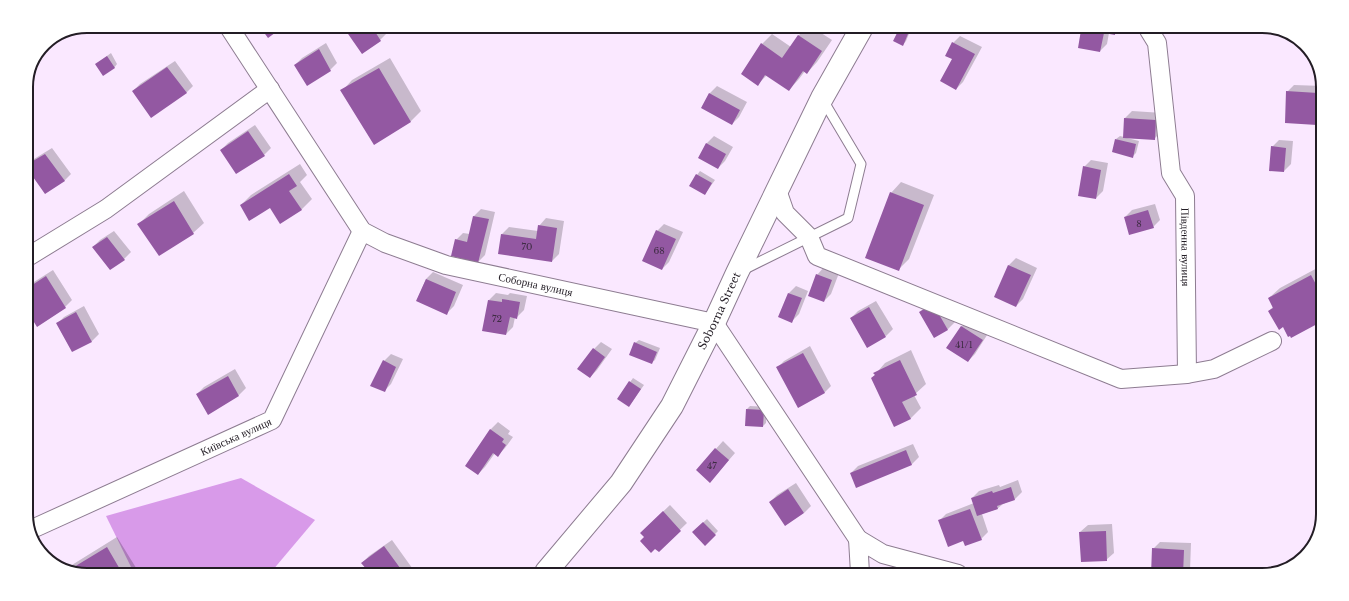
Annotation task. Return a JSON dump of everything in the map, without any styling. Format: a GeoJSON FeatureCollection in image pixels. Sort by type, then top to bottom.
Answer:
{"type":"FeatureCollection","features":[{"type":"Feature","properties":{"kind":"street"},"geometry":{"type":"LineString","coordinates":[[233,33],[362,231]]}},
{"type":"Feature","properties":{"kind":"street","name":"Soborna Street"},"geometry":{"type":"LineString","coordinates":[[549,568],[621,483],[672,406],[714,323],[822,98],[859,33]]}},
{"type":"Feature","properties":{"kind":"street","name":"Південна вулиця"},"geometry":{"type":"LineString","coordinates":[[1152,33],[1157,43],[1170,173],[1185,196],[1187,374]]}},
{"type":"Feature","properties":{"kind":"street"},"geometry":{"type":"LineString","coordinates":[[33,254],[106,209],[270,89]]}},
{"type":"Feature","properties":{"kind":"street"},"geometry":{"type":"LineString","coordinates":[[777,190],[785,214],[809,237],[817,256],[1121,379],[1187,374],[1214,369],[1272,341]]}},
{"type":"Feature","properties":{"kind":"street","name":"Соборна вулиця"},"geometry":{"type":"LineString","coordinates":[[362,231],[385,243],[446,265],[714,323]]}},
{"type":"Feature","properties":{"kind":"street","name":"Київська вулиця"},"geometry":{"type":"LineString","coordinates":[[35,528],[272,420],[362,231]]}},
{"type":"Feature","properties":{"kind":"street"},"geometry":{"type":"LineString","coordinates":[[714,323],[858,539],[883,554],[936,568]]}},
{"type":"Feature","properties":{"kind":"street"},"geometry":{"type":"LineString","coordinates":[[858,539],[860,568]]}},
{"type":"Feature","properties":{"kind":"lane"},"geometry":{"type":"LineString","coordinates":[[737,273],[848,218],[861,164],[822,98]]}},
{"type":"Feature","properties":{"kind":"shaded area"},"geometry":{"type":"Polygon","coordinates":[[[241,478],[315,520],[275,568],[132,568],[106,516],[241,478]]]}},
{"type":"Feature","properties":{"kind":"building"},"geometry":{"type":"Polygon","coordinates":[[[264,33],[275,33],[268,38],[264,33]]]}},
{"type":"Feature","properties":{"kind":"building"},"geometry":{"type":"Polygon","coordinates":[[[347,33],[376,33],[381,41],[362,54],[347,33]]]}},
{"type":"Feature","properties":{"kind":"building"},"geometry":{"type":"Polygon","coordinates":[[[897,33],[908,33],[903,46],[893,41],[897,33]]]}},
{"type":"Feature","properties":{"kind":"building"},"geometry":{"type":"Polygon","coordinates":[[[1080,33],[1104,33],[1100,52],[1078,48],[1080,33]]]}},
{"type":"Feature","properties":{"kind":"building"},"geometry":{"type":"Polygon","coordinates":[[[1104,33],[1115,33],[1115,35],[1104,33]]]}},
{"type":"Feature","properties":{"kind":"building"},"geometry":{"type":"Polygon","coordinates":[[[798,35],[822,51],[807,74],[803,71],[789,91],[765,75],[758,86],[741,74],[761,43],[782,58],[798,35]]]}},
{"type":"Feature","properties":{"kind":"building"},"geometry":{"type":"Polygon","coordinates":[[[952,42],[975,54],[956,90],[940,81],[952,59],[945,56],[952,42]]]}},
{"type":"Feature","properties":{"kind":"building"},"geometry":{"type":"Polygon","coordinates":[[[319,49],[331,71],[307,86],[294,65],[319,49]]]}},
{"type":"Feature","properties":{"kind":"building"},"geometry":{"type":"Polygon","coordinates":[[[107,56],[115,68],[103,76],[95,64],[107,56]]]}},
{"type":"Feature","properties":{"kind":"building"},"geometry":{"type":"Polygon","coordinates":[[[167,67],[187,93],[151,118],[132,91],[167,67]]]}},
{"type":"Feature","properties":{"kind":"building"},"geometry":{"type":"Polygon","coordinates":[[[379,68],[411,122],[374,145],[340,90],[379,68]]]}},
{"type":"Feature","properties":{"kind":"building"},"geometry":{"type":"Polygon","coordinates":[[[1286,91],[1316,93],[1316,125],[1285,123],[1286,91]]]}},
{"type":"Feature","properties":{"kind":"building"},"geometry":{"type":"Polygon","coordinates":[[[709,93],[740,110],[732,125],[701,108],[709,93]]]}},
{"type":"Feature","properties":{"kind":"building"},"geometry":{"type":"Polygon","coordinates":[[[1124,118],[1156,120],[1155,140],[1123,138],[1124,118]]]}},
{"type":"Feature","properties":{"kind":"building"},"geometry":{"type":"Polygon","coordinates":[[[248,131],[265,156],[236,174],[220,150],[248,131]]]}},
{"type":"Feature","properties":{"kind":"building"},"geometry":{"type":"Polygon","coordinates":[[[1115,139],[1136,144],[1133,158],[1112,152],[1115,139]]]}},
{"type":"Feature","properties":{"kind":"building"},"geometry":{"type":"Polygon","coordinates":[[[706,143],[726,154],[718,169],[698,158],[706,143]]]}},
{"type":"Feature","properties":{"kind":"building"},"geometry":{"type":"Polygon","coordinates":[[[1271,146],[1286,148],[1284,172],[1269,171],[1271,146]]]}},
{"type":"Feature","properties":{"kind":"building"},"geometry":{"type":"Polygon","coordinates":[[[45,154],[65,181],[45,194],[33,177],[33,161],[45,154]]]}},
{"type":"Feature","properties":{"kind":"building"},"geometry":{"type":"Polygon","coordinates":[[[1083,166],[1101,170],[1096,199],[1078,196],[1083,166]]]}},
{"type":"Feature","properties":{"kind":"building"},"geometry":{"type":"Polygon","coordinates":[[[289,174],[297,186],[289,191],[302,210],[280,224],[270,208],[249,221],[240,205],[289,174]]]}},
{"type":"Feature","properties":{"kind":"building"},"geometry":{"type":"Polygon","coordinates":[[[696,174],[712,183],[705,195],[689,186],[696,174]]]}},
{"type":"Feature","properties":{"kind":"building"},"geometry":{"type":"Polygon","coordinates":[[[890,192],[924,205],[899,271],[865,258],[890,192]]]}},
{"type":"Feature","properties":{"kind":"building"},"geometry":{"type":"Polygon","coordinates":[[[174,201],[194,234],[159,256],[137,224],[174,201]]]}},
{"type":"Feature","properties":{"kind":"building"},"geometry":{"type":"Polygon","coordinates":[[[1148,210],[1154,228],[1129,235],[1124,217],[1148,210]]]}},
{"type":"Feature","properties":{"kind":"building"},"geometry":{"type":"Polygon","coordinates":[[[473,216],[489,219],[478,263],[451,256],[455,239],[467,242],[473,216]]]}},
{"type":"Feature","properties":{"kind":"building"},"geometry":{"type":"Polygon","coordinates":[[[538,225],[557,228],[552,262],[498,254],[501,234],[536,239],[538,225]]]}},
{"type":"Feature","properties":{"kind":"building"},"geometry":{"type":"Polygon","coordinates":[[[656,230],[676,239],[662,270],[642,261],[656,230]]]}},
{"type":"Feature","properties":{"kind":"building"},"geometry":{"type":"Polygon","coordinates":[[[107,237],[125,260],[110,270],[92,247],[107,237]]]}},
{"type":"Feature","properties":{"kind":"building"},"geometry":{"type":"Polygon","coordinates":[[[1008,265],[1031,275],[1016,307],[994,297],[1008,265]]]}},
{"type":"Feature","properties":{"kind":"building"},"geometry":{"type":"Polygon","coordinates":[[[816,274],[832,280],[824,302],[808,296],[816,274]]]}},
{"type":"Feature","properties":{"kind":"building"},"geometry":{"type":"Polygon","coordinates":[[[1311,275],[1316,284],[1316,325],[1291,338],[1290,336],[1288,337],[1283,327],[1279,330],[1268,311],[1273,308],[1268,298],[1311,275]]]}},
{"type":"Feature","properties":{"kind":"building"},"geometry":{"type":"Polygon","coordinates":[[[46,276],[66,308],[37,327],[33,320],[33,284],[46,276]]]}},
{"type":"Feature","properties":{"kind":"building"},"geometry":{"type":"Polygon","coordinates":[[[426,279],[456,292],[447,315],[416,301],[426,279]]]}},
{"type":"Feature","properties":{"kind":"building"},"geometry":{"type":"Polygon","coordinates":[[[788,293],[802,298],[792,323],[778,317],[788,293]]]}},
{"type":"Feature","properties":{"kind":"building"},"geometry":{"type":"Polygon","coordinates":[[[502,299],[520,302],[517,319],[510,317],[506,335],[482,331],[488,300],[502,302],[502,299]]]}},
{"type":"Feature","properties":{"kind":"building"},"geometry":{"type":"Polygon","coordinates":[[[933,304],[948,330],[934,338],[919,312],[933,304]]]}},
{"type":"Feature","properties":{"kind":"building"},"geometry":{"type":"Polygon","coordinates":[[[869,307],[886,337],[867,348],[850,318],[869,307]]]}},
{"type":"Feature","properties":{"kind":"building"},"geometry":{"type":"Polygon","coordinates":[[[76,312],[92,342],[72,352],[56,323],[76,312]]]}},
{"type":"Feature","properties":{"kind":"building"},"geometry":{"type":"Polygon","coordinates":[[[961,326],[983,340],[968,362],[946,348],[961,326]]]}},
{"type":"Feature","properties":{"kind":"building"},"geometry":{"type":"Polygon","coordinates":[[[634,342],[657,352],[652,364],[629,355],[634,342]]]}},
{"type":"Feature","properties":{"kind":"building"},"geometry":{"type":"Polygon","coordinates":[[[593,348],[605,357],[590,378],[577,369],[593,348]]]}},
{"type":"Feature","properties":{"kind":"building"},"geometry":{"type":"Polygon","coordinates":[[[803,353],[825,393],[798,408],[776,367],[803,353]]]}},
{"type":"Feature","properties":{"kind":"building"},"geometry":{"type":"Polygon","coordinates":[[[383,360],[396,367],[385,392],[370,386],[383,360]]]}},
{"type":"Feature","properties":{"kind":"building"},"geometry":{"type":"Polygon","coordinates":[[[900,360],[917,395],[902,402],[911,419],[894,427],[871,378],[875,375],[873,373],[900,360]]]}},
{"type":"Feature","properties":{"kind":"building"},"geometry":{"type":"Polygon","coordinates":[[[228,376],[239,396],[208,415],[196,394],[228,376]]]}},
{"type":"Feature","properties":{"kind":"building"},"geometry":{"type":"Polygon","coordinates":[[[629,381],[641,389],[629,407],[617,399],[629,381]]]}},
{"type":"Feature","properties":{"kind":"building"},"geometry":{"type":"Polygon","coordinates":[[[746,409],[764,410],[763,427],[745,426],[746,409]]]}},
{"type":"Feature","properties":{"kind":"building"},"geometry":{"type":"Polygon","coordinates":[[[490,429],[504,439],[502,442],[506,445],[498,457],[493,453],[478,475],[465,466],[490,429]]]}},
{"type":"Feature","properties":{"kind":"building"},"geometry":{"type":"Polygon","coordinates":[[[715,448],[729,460],[710,483],[696,470],[715,448]]]}},
{"type":"Feature","properties":{"kind":"building"},"geometry":{"type":"Polygon","coordinates":[[[906,450],[912,465],[856,488],[850,473],[906,450]]]}},
{"type":"Feature","properties":{"kind":"building"},"geometry":{"type":"Polygon","coordinates":[[[1011,487],[1015,500],[997,506],[998,509],[977,516],[971,498],[1011,487]]]}},
{"type":"Feature","properties":{"kind":"building"},"geometry":{"type":"Polygon","coordinates":[[[788,489],[804,513],[785,526],[769,502],[788,489]]]}},
{"type":"Feature","properties":{"kind":"building"},"geometry":{"type":"Polygon","coordinates":[[[970,509],[982,540],[965,546],[963,541],[948,547],[938,520],[970,509]]]}},
{"type":"Feature","properties":{"kind":"building"},"geometry":{"type":"Polygon","coordinates":[[[663,511],[681,531],[659,552],[655,549],[651,553],[640,541],[644,537],[640,533],[663,511]]]}},
{"type":"Feature","properties":{"kind":"building"},"geometry":{"type":"Polygon","coordinates":[[[703,522],[716,535],[705,546],[692,532],[703,522]]]}},
{"type":"Feature","properties":{"kind":"building"},"geometry":{"type":"Polygon","coordinates":[[[1106,531],[1107,561],[1081,562],[1079,532],[1106,531]]]}},
{"type":"Feature","properties":{"kind":"building"},"geometry":{"type":"Polygon","coordinates":[[[384,546],[400,568],[365,568],[361,563],[384,546]]]}},
{"type":"Feature","properties":{"kind":"building"},"geometry":{"type":"Polygon","coordinates":[[[107,547],[119,568],[86,568],[75,567],[107,547]]]}},
{"type":"Feature","properties":{"kind":"building"},"geometry":{"type":"Polygon","coordinates":[[[1152,548],[1184,550],[1183,568],[1151,568],[1152,548]]]}}]}
